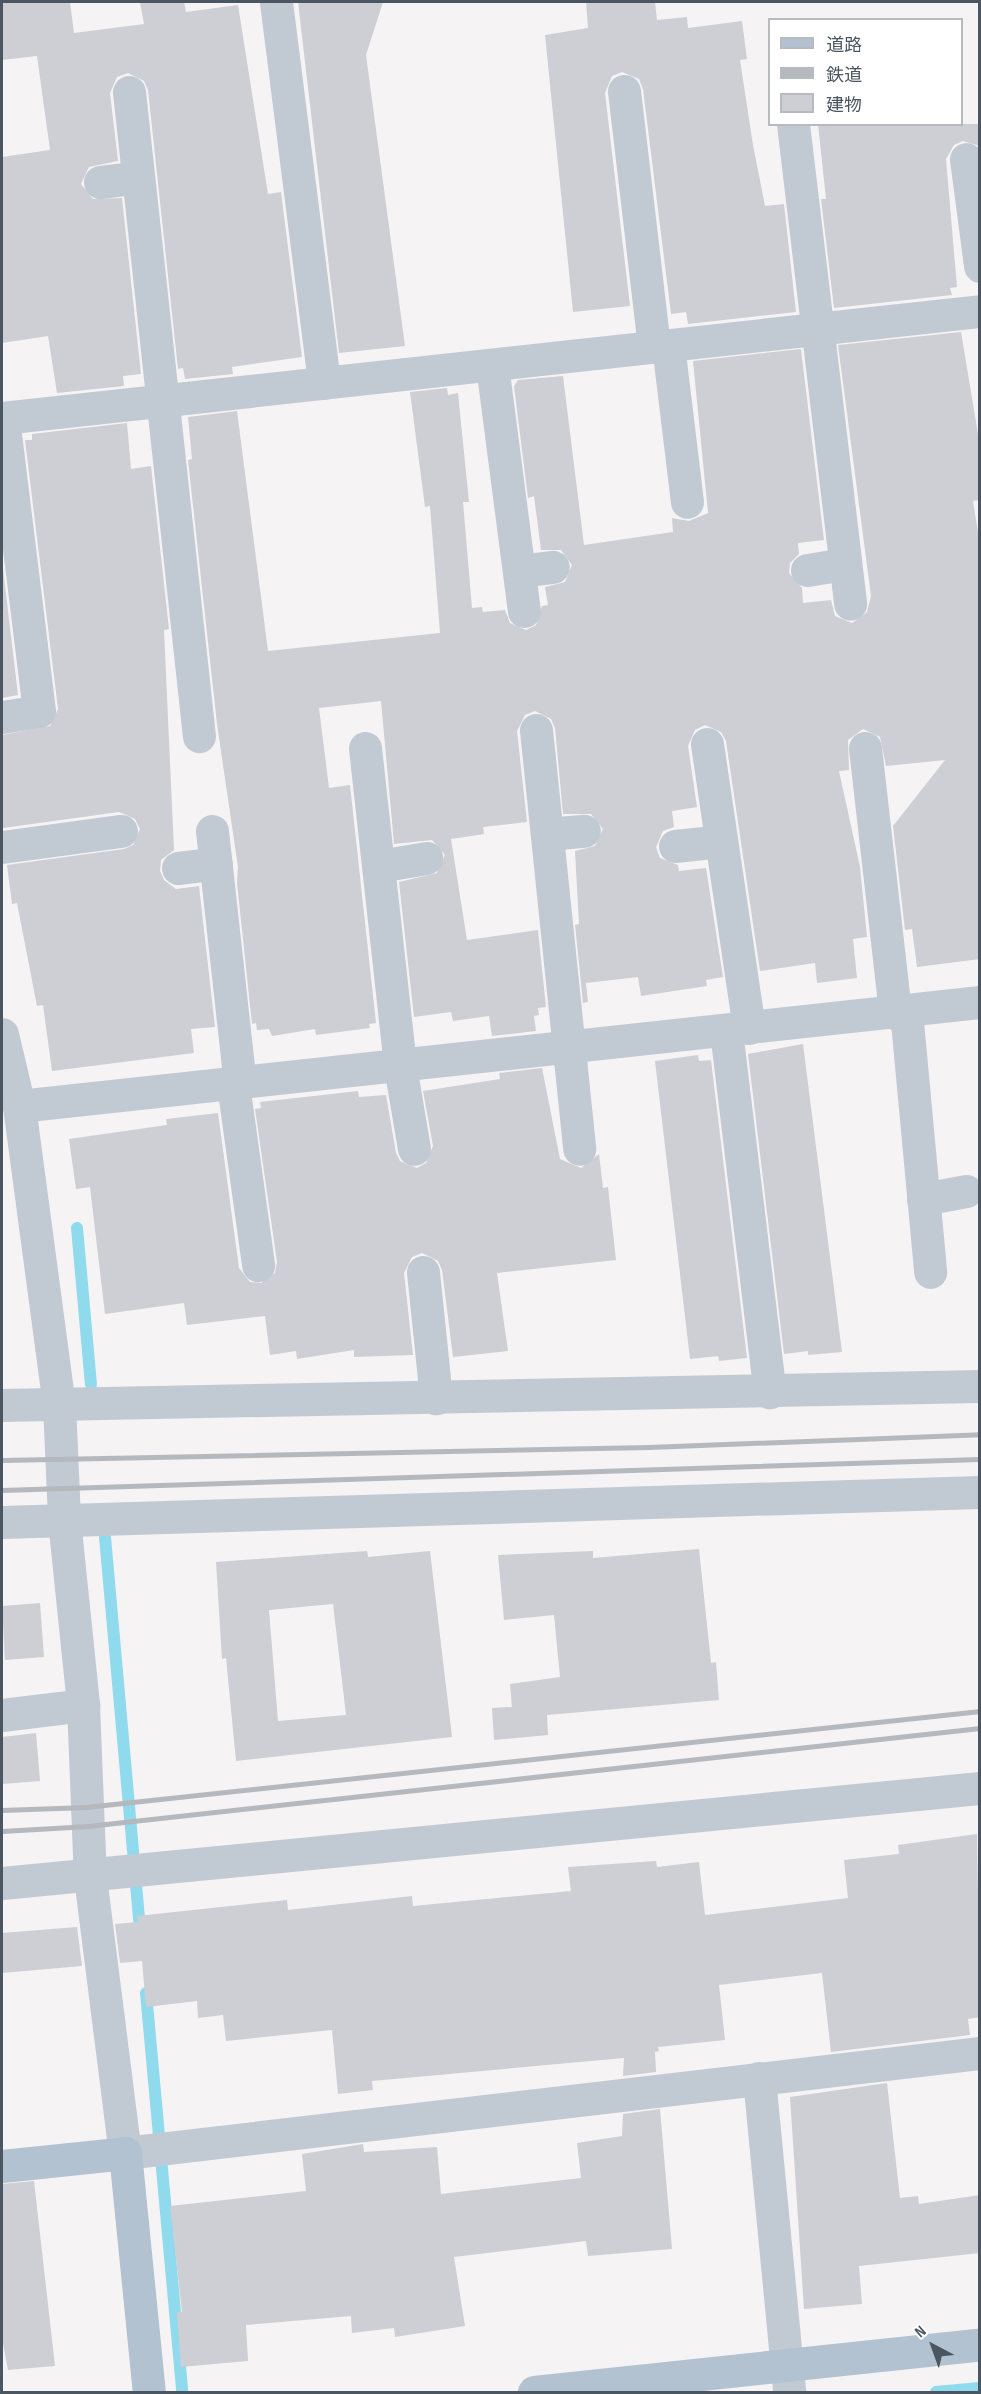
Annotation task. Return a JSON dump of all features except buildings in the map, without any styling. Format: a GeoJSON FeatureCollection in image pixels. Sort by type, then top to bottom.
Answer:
{"type":"FeatureCollection","features":[{"type":"Feature","properties":{"kind":"main road"},"geometry":{"type":"LineString","coordinates":[[2,2166],[129,2153],[149,2392]]}},
{"type":"Feature","properties":{"kind":"main road"},"geometry":{"type":"LineString","coordinates":[[534,2392],[787,2378],[980,2344]]}},
{"type":"Feature","properties":{"kind":"street"},"geometry":{"type":"LineString","coordinates":[[276,2],[324,383]]}},
{"type":"Feature","properties":{"kind":"street"},"geometry":{"type":"LineString","coordinates":[[624,91],[661,346],[687,502]]}},
{"type":"Feature","properties":{"kind":"street"},"geometry":{"type":"LineString","coordinates":[[129,92],[198,736]]}},
{"type":"Feature","properties":{"kind":"street"},"geometry":{"type":"LineString","coordinates":[[793,126],[814,329],[850,604]]}},
{"type":"Feature","properties":{"kind":"street"},"geometry":{"type":"LineString","coordinates":[[966,159],[980,266]]}},
{"type":"Feature","properties":{"kind":"street"},"geometry":{"type":"LineString","coordinates":[[100,182],[138,177]]}},
{"type":"Feature","properties":{"kind":"street"},"geometry":{"type":"LineString","coordinates":[[2,717],[39,711],[2,418],[980,311]]}},
{"type":"Feature","properties":{"kind":"street"},"geometry":{"type":"LineString","coordinates":[[492,365],[524,611]]}},
{"type":"Feature","properties":{"kind":"street"},"geometry":{"type":"LineString","coordinates":[[807,570],[845,564]]}},
{"type":"Feature","properties":{"kind":"street"},"geometry":{"type":"LineString","coordinates":[[519,571],[553,567]]}},
{"type":"Feature","properties":{"kind":"street"},"geometry":{"type":"LineString","coordinates":[[536,730],[579,1149]]}},
{"type":"Feature","properties":{"kind":"street"},"geometry":{"type":"LineString","coordinates":[[707,744],[722,841],[770,1392]]}},
{"type":"Feature","properties":{"kind":"street"},"geometry":{"type":"LineString","coordinates":[[365,748],[400,1066],[414,1149]]}},
{"type":"Feature","properties":{"kind":"street"},"geometry":{"type":"LineString","coordinates":[[865,748],[901,1012],[930,1272]]}},
{"type":"Feature","properties":{"kind":"street"},"geometry":{"type":"LineString","coordinates":[[2,847],[121,831]]}},
{"type":"Feature","properties":{"kind":"street"},"geometry":{"type":"LineString","coordinates":[[212,831],[258,1265]]}},
{"type":"Feature","properties":{"kind":"street"},"geometry":{"type":"LineString","coordinates":[[547,834],[584,831]]}},
{"type":"Feature","properties":{"kind":"street"},"geometry":{"type":"LineString","coordinates":[[675,846],[722,841]]}},
{"type":"Feature","properties":{"kind":"street"},"geometry":{"type":"LineString","coordinates":[[379,866],[426,858]]}},
{"type":"Feature","properties":{"kind":"street"},"geometry":{"type":"LineString","coordinates":[[178,868],[216,863]]}},
{"type":"Feature","properties":{"kind":"street"},"geometry":{"type":"LineString","coordinates":[[18,1106],[980,1002]]}},
{"type":"Feature","properties":{"kind":"street"},"geometry":{"type":"LineString","coordinates":[[4,1054],[18,1106],[59,1404],[64,1520],[83,1705],[90,1877],[129,2153],[980,2053]]}},
{"type":"Feature","properties":{"kind":"street"},"geometry":{"type":"LineString","coordinates":[[923,1199],[966,1191]]}},
{"type":"Feature","properties":{"kind":"street"},"geometry":{"type":"LineString","coordinates":[[423,1272],[436,1398]]}},
{"type":"Feature","properties":{"kind":"street"},"geometry":{"type":"LineString","coordinates":[[2,1405],[770,1392],[980,1386]]}},
{"type":"Feature","properties":{"kind":"street"},"geometry":{"type":"LineString","coordinates":[[2,1522],[980,1492]]}},
{"type":"Feature","properties":{"kind":"street"},"geometry":{"type":"LineString","coordinates":[[2,1715],[83,1705]]}},
{"type":"Feature","properties":{"kind":"street"},"geometry":{"type":"LineString","coordinates":[[2,1883],[90,1877],[980,1788]]}},
{"type":"Feature","properties":{"kind":"street"},"geometry":{"type":"LineString","coordinates":[[759,2078],[787,2378]]}},
{"type":"Feature","properties":{"kind":"waterway"},"geometry":{"type":"LineString","coordinates":[[77,1228],[91,1384]]}},
{"type":"Feature","properties":{"kind":"waterway"},"geometry":{"type":"LineString","coordinates":[[105,1537],[140,1931]]}},
{"type":"Feature","properties":{"kind":"waterway"},"geometry":{"type":"LineString","coordinates":[[146,1993],[182,2392]]}},
{"type":"Feature","properties":{"kind":"waterway"},"geometry":{"type":"LineString","coordinates":[[936,2392],[980,2388]]}},
{"type":"Feature","properties":{"kind":"railway"},"geometry":{"type":"LineString","coordinates":[[2,1460],[649,1447],[980,1434]]}},
{"type":"Feature","properties":{"kind":"railway"},"geometry":{"type":"LineString","coordinates":[[2,1490],[980,1459]]}},
{"type":"Feature","properties":{"kind":"railway"},"geometry":{"type":"LineString","coordinates":[[2,1810],[86,1807],[980,1711]]}},
{"type":"Feature","properties":{"kind":"railway"},"geometry":{"type":"LineString","coordinates":[[2,1831],[88,1826],[980,1728]]}}]}
